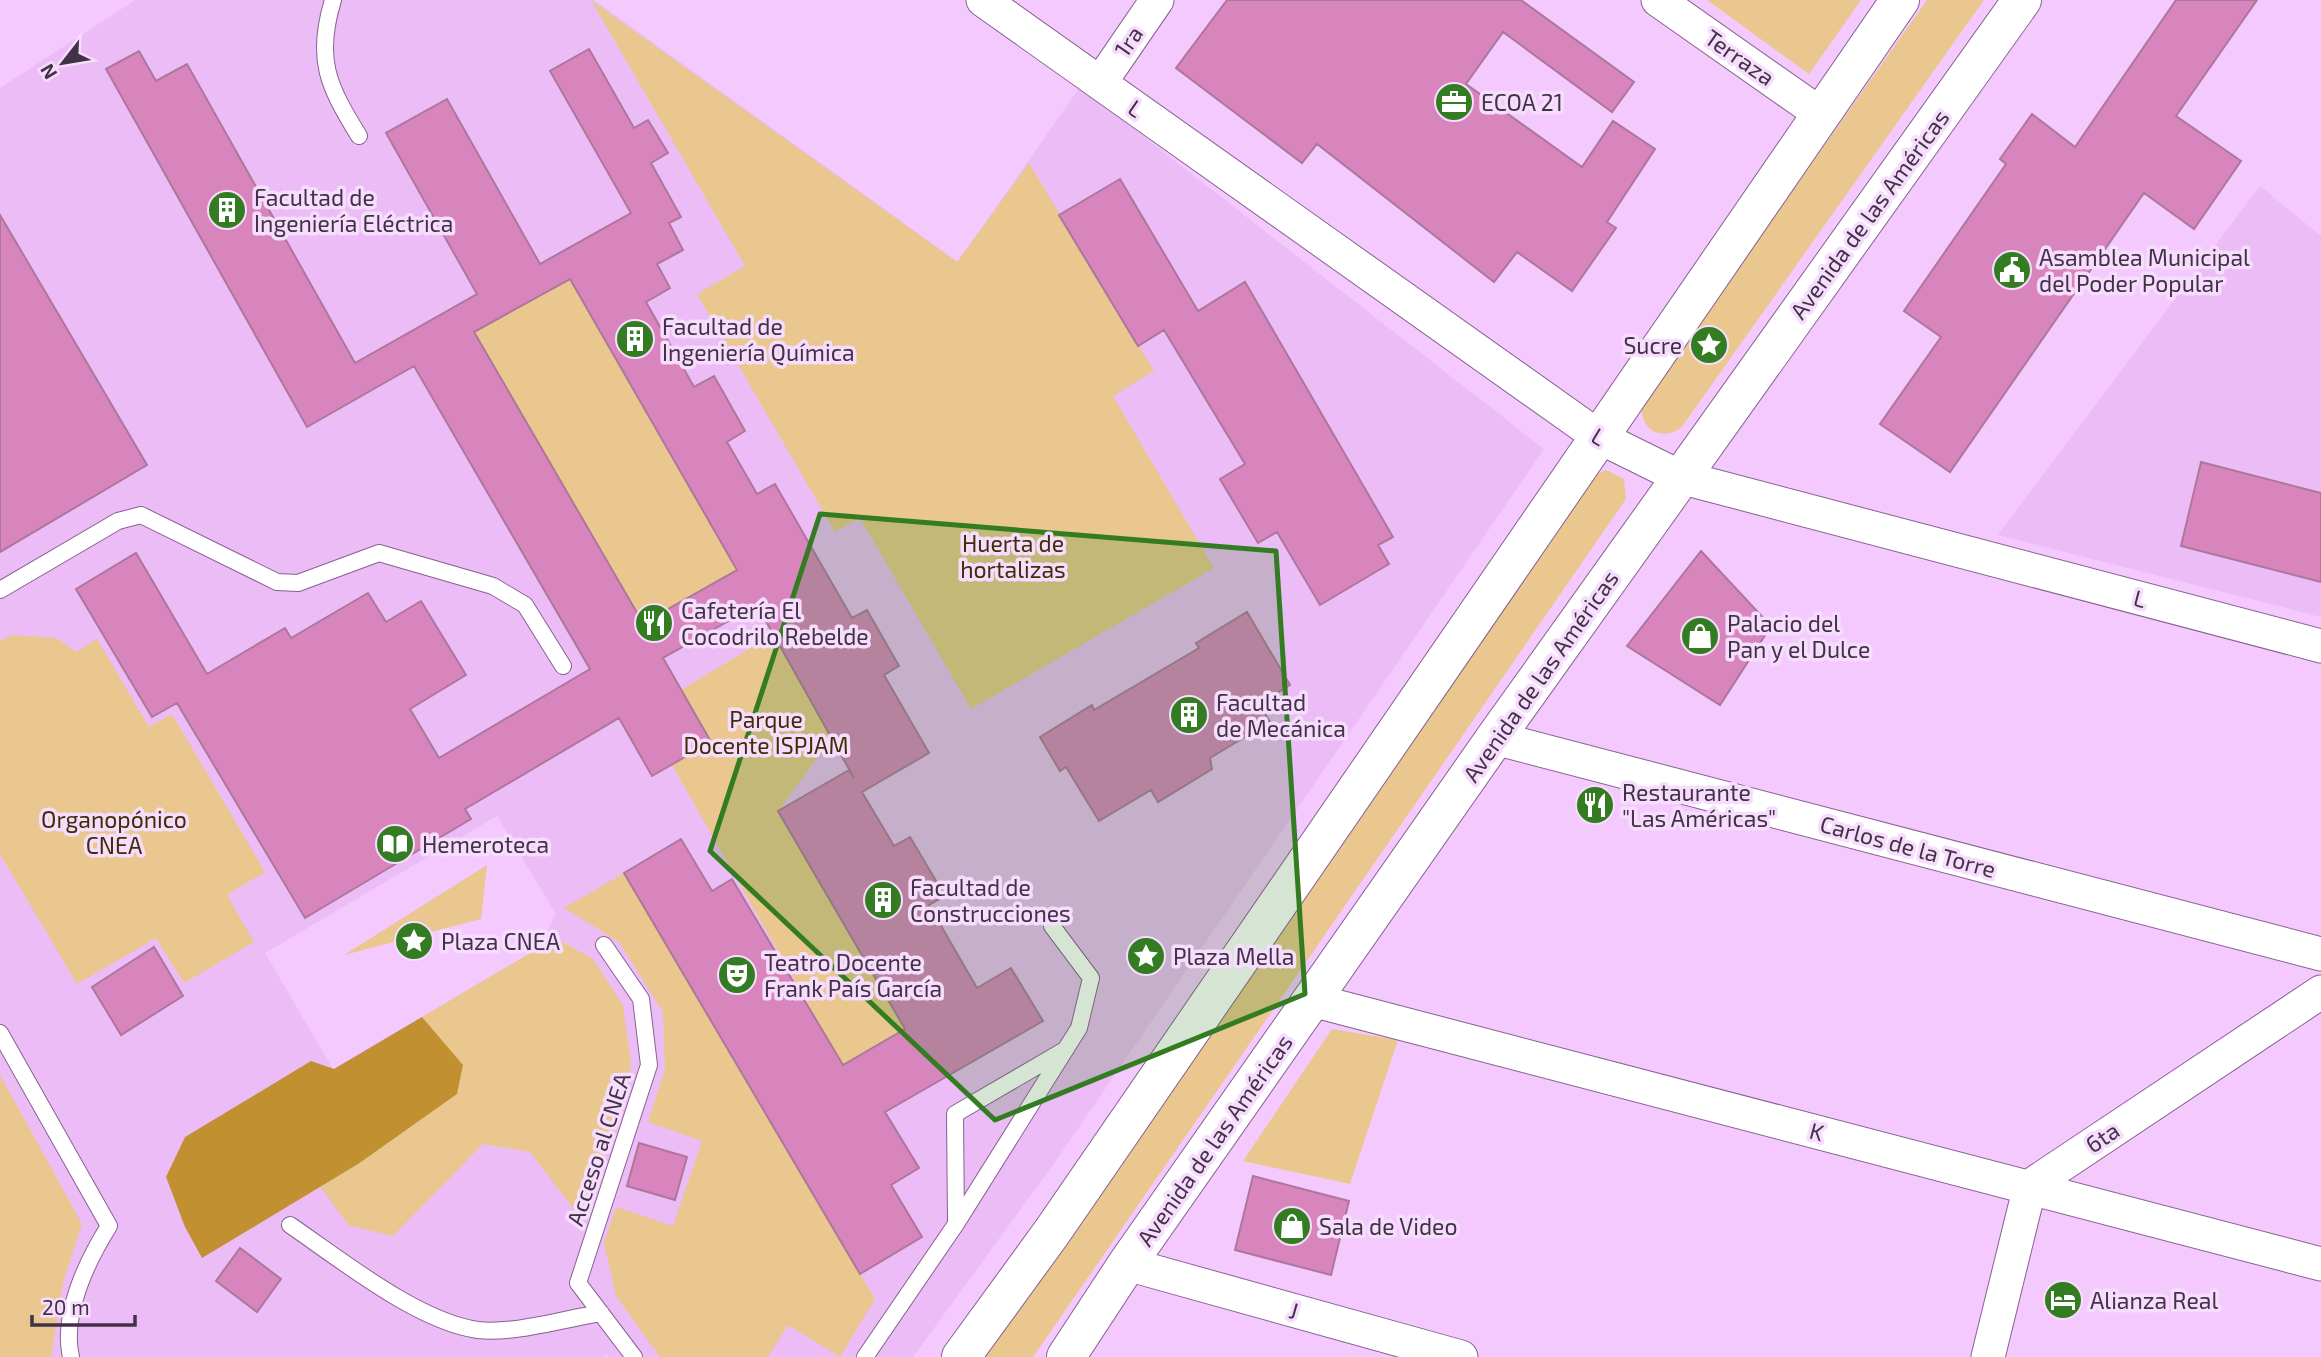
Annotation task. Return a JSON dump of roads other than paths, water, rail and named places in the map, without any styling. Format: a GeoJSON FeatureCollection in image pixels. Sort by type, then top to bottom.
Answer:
{"type":"FeatureCollection","features":[{"type":"Feature","properties":{"kind":"main road"},"geometry":{"type":"LineString","coordinates":[[961,1357],[1052,1232],[1900,0]]}},
{"type":"Feature","properties":{"kind":"main road","name":"Avenida de las Américas"},"geometry":{"type":"LineString","coordinates":[[1066,1357],[1127,1264],[1495,738],[2022,0]]}},
{"type":"Feature","properties":{"kind":"street","name":"L"},"geometry":{"type":"LineString","coordinates":[[983,0],[1599,437],[1680,477],[2321,646]]}},
{"type":"Feature","properties":{"kind":"street","name":"1ra"},"geometry":{"type":"LineString","coordinates":[[1100,83],[1157,0]]}},
{"type":"Feature","properties":{"kind":"street","name":"Terraza"},"geometry":{"type":"LineString","coordinates":[[1658,0],[1822,115]]}},
{"type":"Feature","properties":{"kind":"street","name":"Carlos de la Torre"},"geometry":{"type":"LineString","coordinates":[[1495,738],[2321,954]]}},
{"type":"Feature","properties":{"kind":"street","name":"6ta"},"geometry":{"type":"LineString","coordinates":[[2030,1186],[2321,992]]}},
{"type":"Feature","properties":{"kind":"street","name":"K"},"geometry":{"type":"LineString","coordinates":[[1312,1000],[2321,1264]]}},
{"type":"Feature","properties":{"kind":"street"},"geometry":{"type":"LineString","coordinates":[[1988,1357],[2030,1186]]}},
{"type":"Feature","properties":{"kind":"street","name":"J"},"geometry":{"type":"LineString","coordinates":[[1127,1264],[1461,1357]]}},
{"type":"Feature","properties":{"kind":"lane"},"geometry":{"type":"LineString","coordinates":[[333,0],[326,24],[326,72],[337,100],[359,136]]}},
{"type":"Feature","properties":{"kind":"lane"},"geometry":{"type":"LineString","coordinates":[[0,590],[118,521],[141,515],[276,582],[298,583],[379,553],[492,586],[525,605],[563,666]]}},
{"type":"Feature","properties":{"kind":"lane"},"geometry":{"type":"LineString","coordinates":[[865,1357],[956,1224],[1079,1028],[1091,978],[1052,926]]}},
{"type":"Feature","properties":{"kind":"lane","name":"Acceso al CNEA"},"geometry":{"type":"LineString","coordinates":[[604,945],[641,999],[649,1065],[578,1283],[634,1357]]}},
{"type":"Feature","properties":{"kind":"lane"},"geometry":{"type":"LineString","coordinates":[[0,1033],[109,1226],[88,1259],[79,1287],[68,1343],[71,1357]]}},
{"type":"Feature","properties":{"kind":"lane"},"geometry":{"type":"LineString","coordinates":[[956,1224],[955,1114],[1065,1049]]}},
{"type":"Feature","properties":{"kind":"lane"},"geometry":{"type":"LineString","coordinates":[[290,1225],[390,1293],[451,1323],[478,1330],[517,1329],[601,1313]]}},
{"type":"Feature","properties":{"kind":"place","name":"ECOA 21"},"geometry":{"type":"Point","coordinates":[1454,102]}},
{"type":"Feature","properties":{"kind":"place","name":"Facultad de Ingeniería Eléctrica"},"geometry":{"type":"Point","coordinates":[227,210]}},
{"type":"Feature","properties":{"kind":"place","name":"Asamblea Municipal del Poder Popular"},"geometry":{"type":"Point","coordinates":[2012,270]}},
{"type":"Feature","properties":{"kind":"place","name":"Facultad de Ingeniería Química"},"geometry":{"type":"Point","coordinates":[635,339]}},
{"type":"Feature","properties":{"kind":"place","name":"Sucre"},"geometry":{"type":"Point","coordinates":[1709,345]}},
{"type":"Feature","properties":{"kind":"place","name":"Cafetería El Cocodrilo Rebelde"},"geometry":{"type":"Point","coordinates":[654,623]}},
{"type":"Feature","properties":{"kind":"place","name":"Palacio del Pan y el Dulce"},"geometry":{"type":"Point","coordinates":[1700,636]}},
{"type":"Feature","properties":{"kind":"place","name":"Facultad de Mecánica"},"geometry":{"type":"Point","coordinates":[1189,715]}},
{"type":"Feature","properties":{"kind":"place","name":"Restaurante \"Las Américas\""},"geometry":{"type":"Point","coordinates":[1595,805]}},
{"type":"Feature","properties":{"kind":"place","name":"Hemeroteca"},"geometry":{"type":"Point","coordinates":[395,844]}},
{"type":"Feature","properties":{"kind":"place","name":"Facultad de Construcciones"},"geometry":{"type":"Point","coordinates":[883,900]}},
{"type":"Feature","properties":{"kind":"place","name":"Plaza CNEA"},"geometry":{"type":"Point","coordinates":[414,941]}},
{"type":"Feature","properties":{"kind":"place","name":"Plaza Mella"},"geometry":{"type":"Point","coordinates":[1146,956]}},
{"type":"Feature","properties":{"kind":"place","name":"Teatro Docente Frank País García"},"geometry":{"type":"Point","coordinates":[737,975]}},
{"type":"Feature","properties":{"kind":"place","name":"Sala de Video"},"geometry":{"type":"Point","coordinates":[1292,1226]}},
{"type":"Feature","properties":{"kind":"place","name":"Alianza Real"},"geometry":{"type":"Point","coordinates":[2063,1300]}},
{"type":"Feature","properties":{"kind":"park label","name":"Huerta de hortalizas"},"geometry":{"type":"Point","coordinates":[1013,556]}},
{"type":"Feature","properties":{"kind":"park label","name":"Parque Docente ISPJAM"},"geometry":{"type":"Point","coordinates":[766,732]}},
{"type":"Feature","properties":{"kind":"park label","name":"Organopónico CNEA"},"geometry":{"type":"Point","coordinates":[114,832]}}]}
